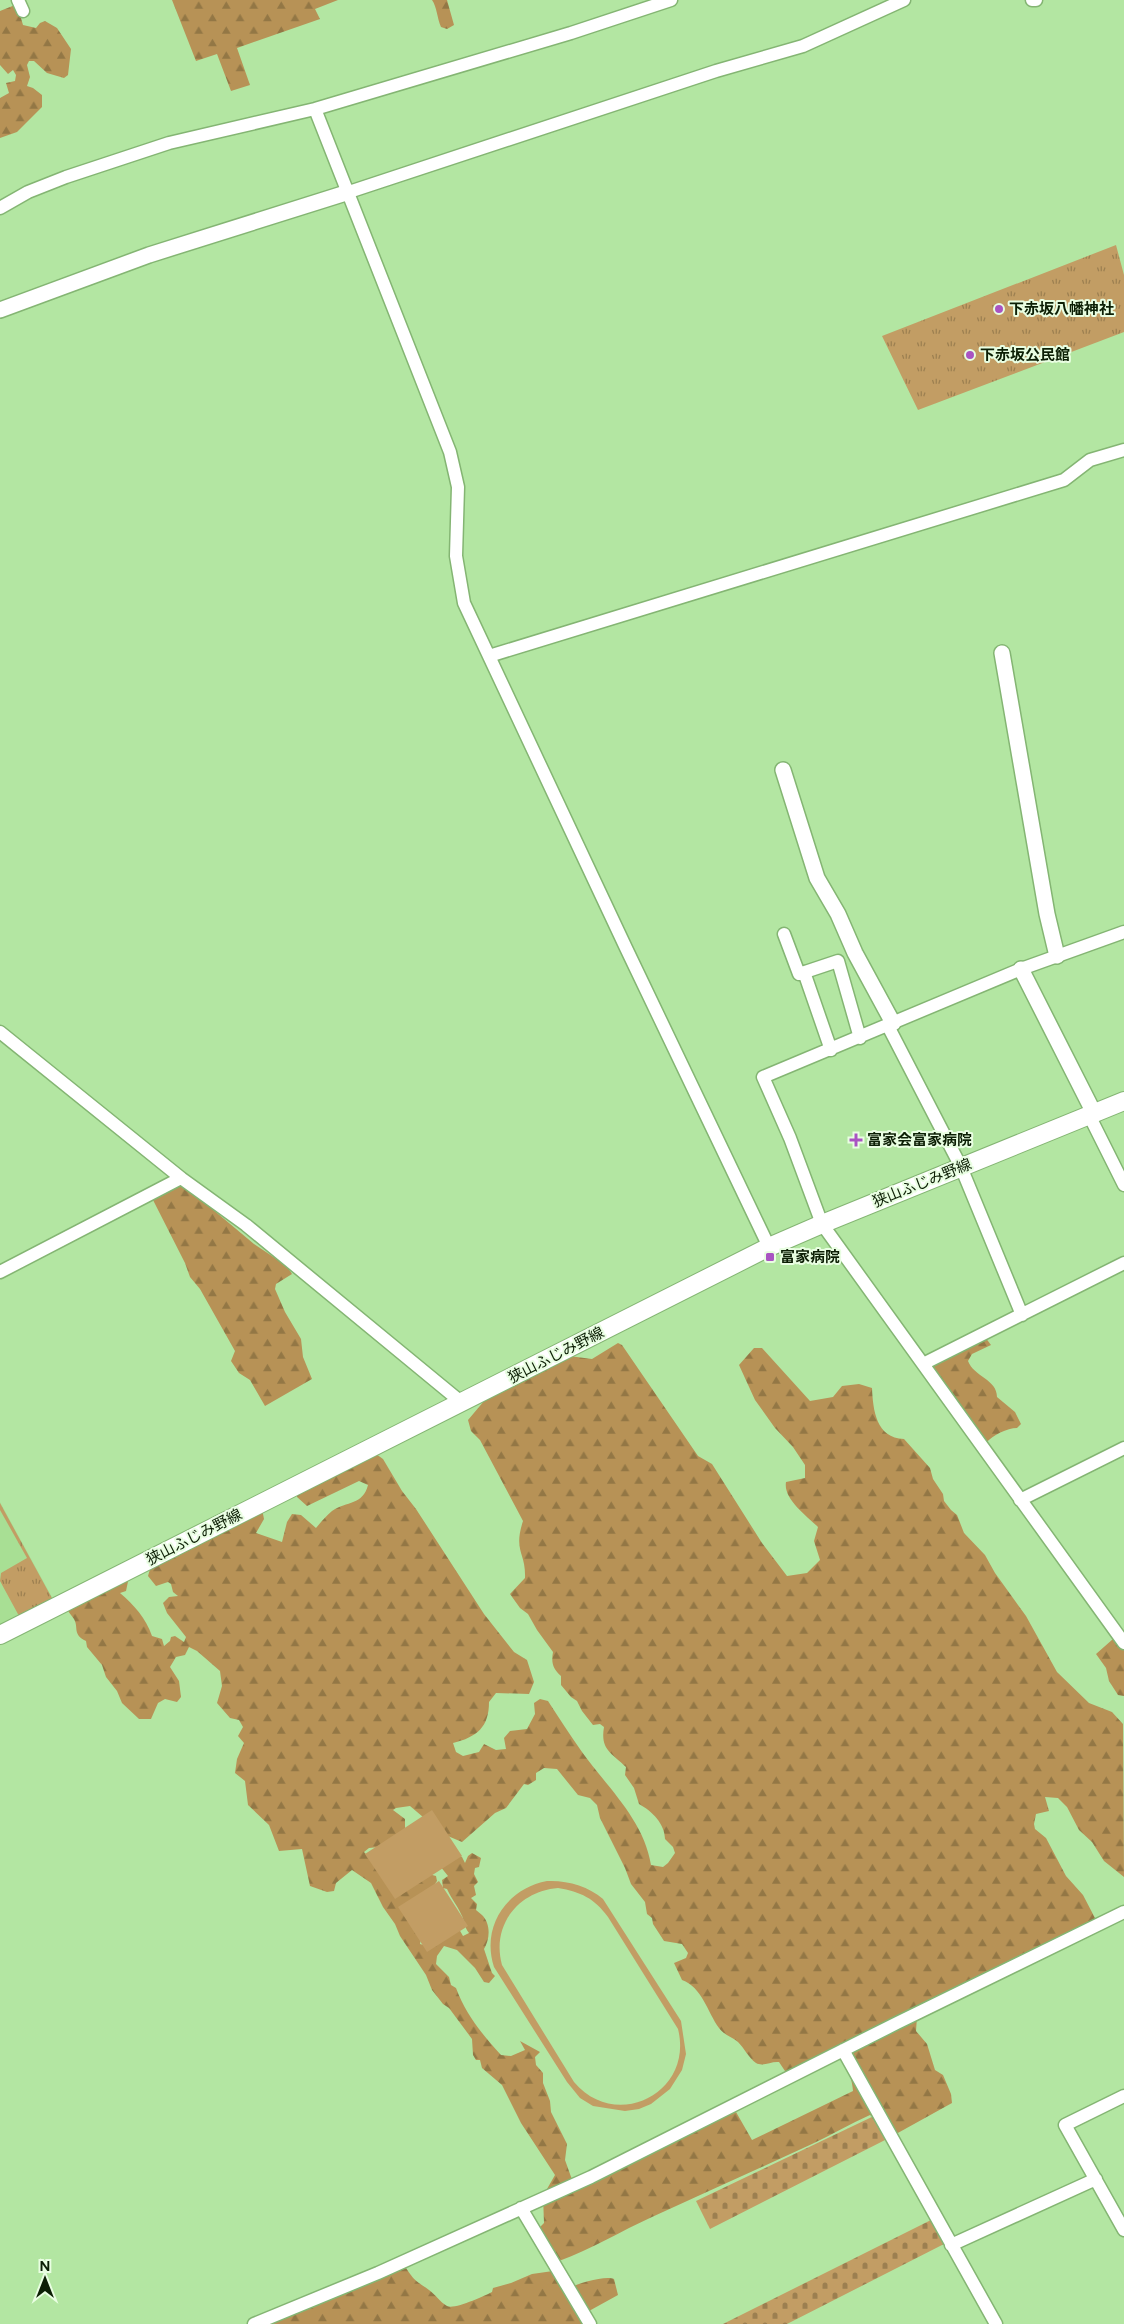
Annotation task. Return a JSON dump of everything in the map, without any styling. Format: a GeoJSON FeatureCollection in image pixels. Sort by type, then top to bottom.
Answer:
{"type":"FeatureCollection","features":[{"type":"Feature","properties":{"kind":"main road","name":"狭山ふじみ野線"},"geometry":{"type":"LineString","coordinates":[[0,1635],[770,1247],[1124,1101]]}},
{"type":"Feature","properties":{"kind":"street"},"geometry":{"type":"LineString","coordinates":[[0,208],[28,192],[66,177],[169,143],[315,109],[571,33],[671,0]]}},
{"type":"Feature","properties":{"kind":"street"},"geometry":{"type":"LineString","coordinates":[[0,310],[150,255],[349,192],[716,71],[803,46],[904,0]]}},
{"type":"Feature","properties":{"kind":"street"},"geometry":{"type":"LineString","coordinates":[[315,109],[450,452],[458,487],[456,556],[464,603],[626,948],[770,1247]]}},
{"type":"Feature","properties":{"kind":"street"},"geometry":{"type":"LineString","coordinates":[[489,656],[1064,480],[1090,460],[1124,450]]}},
{"type":"Feature","properties":{"kind":"street"},"geometry":{"type":"LineString","coordinates":[[1002,653],[1046,914],[1057,956]]}},
{"type":"Feature","properties":{"kind":"street"},"geometry":{"type":"LineString","coordinates":[[783,770],[817,878],[838,914],[855,954],[961,1167],[1022,1315]]}},
{"type":"Feature","properties":{"kind":"street"},"geometry":{"type":"LineString","coordinates":[[1123,1639],[1020,1500],[822,1224],[790,1138],[763,1077],[1021,970],[1124,932]]}},
{"type":"Feature","properties":{"kind":"street"},"geometry":{"type":"LineString","coordinates":[[784,934],[798,974],[855,954]]}},
{"type":"Feature","properties":{"kind":"street"},"geometry":{"type":"LineString","coordinates":[[838,960],[860,1038]]}},
{"type":"Feature","properties":{"kind":"street"},"geometry":{"type":"LineString","coordinates":[[1021,970],[1092,1114],[1124,1185]]}},
{"type":"Feature","properties":{"kind":"street"},"geometry":{"type":"LineString","coordinates":[[804,972],[831,1050]]}},
{"type":"Feature","properties":{"kind":"street"},"geometry":{"type":"LineString","coordinates":[[0,1032],[181,1178],[246,1225],[460,1402]]}},
{"type":"Feature","properties":{"kind":"street"},"geometry":{"type":"LineString","coordinates":[[0,1272],[181,1178]]}},
{"type":"Feature","properties":{"kind":"street"},"geometry":{"type":"LineString","coordinates":[[923,1364],[1124,1263]]}},
{"type":"Feature","properties":{"kind":"street"},"geometry":{"type":"LineString","coordinates":[[1020,1500],[1124,1448]]}},
{"type":"Feature","properties":{"kind":"street"},"geometry":{"type":"LineString","coordinates":[[254,2324],[378,2273],[591,2177],[843,2050],[1124,1912]]}},
{"type":"Feature","properties":{"kind":"street"},"geometry":{"type":"LineString","coordinates":[[843,2050],[996,2324]]}},
{"type":"Feature","properties":{"kind":"street"},"geometry":{"type":"LineString","coordinates":[[1124,2096],[1065,2125],[1124,2230]]}},
{"type":"Feature","properties":{"kind":"street"},"geometry":{"type":"LineString","coordinates":[[951,2245],[1096,2179]]}},
{"type":"Feature","properties":{"kind":"street"},"geometry":{"type":"LineString","coordinates":[[521,2208],[590,2324]]}},
{"type":"Feature","properties":{"kind":"shaded area"},"geometry":{"type":"Polygon","coordinates":[[[0,1502],[53,1599],[0,1628],[0,1502]]]}},
{"type":"Feature","properties":{"kind":"green space"},"geometry":{"type":"Polygon","coordinates":[[[172,0],[338,0],[315,9],[320,19],[237,48],[250,85],[231,91],[217,54],[196,61],[172,0]]]}},
{"type":"Feature","properties":{"kind":"green space"},"geometry":{"type":"Polygon","coordinates":[[[432,0],[447,0],[454,25],[447,29],[441,27],[432,0]]]}},
{"type":"Feature","properties":{"kind":"green space"},"geometry":{"type":"Polygon","coordinates":[[[15,5],[18,8],[23,25],[36,28],[45,21],[57,28],[71,49],[68,75],[64,78],[47,73],[34,61],[29,61],[27,65],[30,77],[27,86],[42,95],[42,107],[17,132],[0,138],[0,98],[9,93],[6,83],[15,81],[16,75],[13,70],[8,74],[0,65],[0,11],[15,5]]]}},
{"type":"Feature","properties":{"kind":"green space"},"geometry":{"type":"Polygon","coordinates":[[[1116,245],[1124,275],[1124,332],[918,410],[882,336],[1116,245]]]}},
{"type":"Feature","properties":{"kind":"green space"},"geometry":{"type":"Polygon","coordinates":[[[180,1182],[254,1244],[287,1266],[292,1274],[276,1284],[275,1289],[285,1312],[301,1339],[303,1357],[312,1379],[265,1406],[250,1380],[239,1373],[231,1361],[235,1351],[200,1289],[190,1277],[185,1263],[153,1200],[180,1182]]]}},
{"type":"Feature","properties":{"kind":"green space"},"geometry":{"type":"Polygon","coordinates":[[[985,1337],[991,1345],[972,1354],[968,1361],[975,1371],[993,1386],[997,1397],[1015,1412],[1021,1424],[1017,1428],[1009,1429],[996,1435],[986,1443],[932,1369],[938,1360],[955,1351],[960,1353],[967,1346],[985,1337]]]}},
{"type":"Feature","properties":{"kind":"green space"},"geometry":{"type":"Polygon","coordinates":[[[618,1343],[622,1345],[698,1456],[712,1464],[762,1543],[787,1576],[807,1573],[820,1560],[814,1541],[818,1527],[792,1501],[786,1488],[786,1482],[805,1478],[805,1465],[755,1400],[739,1365],[754,1348],[762,1348],[810,1401],[833,1397],[842,1386],[859,1384],[872,1388],[875,1414],[882,1428],[887,1434],[904,1439],[930,1468],[933,1479],[943,1494],[944,1501],[957,1515],[964,1533],[985,1555],[995,1573],[1026,1616],[1057,1672],[1089,1703],[1112,1712],[1123,1724],[1124,1877],[1104,1861],[1092,1842],[1079,1830],[1067,1807],[1058,1798],[1045,1797],[1049,1811],[1036,1814],[1035,1829],[1046,1838],[1066,1876],[1083,1895],[1096,1920],[917,2017],[916,2031],[927,2044],[935,2070],[943,2075],[951,2094],[952,2103],[896,2134],[870,2115],[812,2144],[559,2261],[539,2228],[544,2223],[543,2196],[555,2175],[521,2123],[502,2085],[482,2068],[480,2060],[476,2060],[473,2055],[472,2039],[449,2008],[443,2004],[432,1990],[426,1975],[400,1936],[371,1883],[352,1870],[336,1883],[334,1891],[327,1892],[310,1886],[302,1849],[279,1851],[269,1825],[248,1805],[245,1781],[235,1773],[237,1759],[244,1743],[238,1736],[243,1727],[239,1720],[230,1718],[217,1703],[222,1686],[220,1671],[197,1651],[189,1647],[185,1655],[176,1657],[170,1667],[179,1681],[181,1697],[177,1702],[165,1699],[158,1703],[151,1719],[139,1719],[122,1703],[117,1691],[106,1677],[102,1665],[87,1647],[86,1641],[77,1633],[74,1619],[68,1611],[70,1605],[130,1572],[126,1591],[120,1593],[139,1612],[152,1636],[162,1639],[164,1646],[170,1641],[171,1637],[175,1636],[184,1642],[186,1637],[167,1613],[163,1603],[169,1597],[178,1596],[173,1592],[171,1584],[168,1582],[156,1586],[148,1576],[150,1569],[262,1509],[264,1519],[256,1533],[282,1542],[287,1522],[292,1514],[301,1515],[316,1528],[332,1511],[354,1502],[362,1496],[368,1485],[359,1481],[307,1506],[297,1497],[297,1491],[376,1454],[383,1459],[402,1491],[416,1509],[484,1614],[514,1652],[527,1660],[534,1682],[529,1694],[496,1693],[489,1702],[487,1718],[480,1730],[469,1738],[453,1743],[456,1752],[463,1756],[479,1752],[484,1744],[496,1750],[506,1749],[504,1738],[510,1731],[527,1729],[535,1714],[534,1703],[540,1699],[548,1701],[582,1752],[633,1819],[641,1833],[651,1865],[663,1867],[675,1853],[673,1847],[665,1839],[663,1828],[649,1810],[639,1804],[634,1788],[625,1775],[626,1767],[606,1746],[603,1735],[604,1727],[600,1724],[593,1725],[577,1701],[561,1685],[561,1676],[553,1666],[553,1652],[528,1614],[520,1608],[510,1594],[525,1578],[519,1539],[523,1521],[480,1440],[471,1431],[468,1420],[490,1394],[569,1356],[592,1359],[618,1343]],[[544,1768],[536,1773],[536,1780],[528,1785],[524,1784],[506,1808],[495,1813],[462,1842],[443,1834],[410,1806],[393,1810],[405,1819],[405,1835],[379,1847],[369,1848],[364,1852],[371,1859],[436,1876],[437,1881],[429,1892],[420,1944],[431,1947],[459,1929],[463,1936],[469,1933],[447,1889],[443,1888],[442,1880],[448,1876],[440,1866],[457,1854],[462,1857],[465,1863],[468,1856],[472,1853],[481,1858],[479,1867],[475,1868],[474,1874],[478,1882],[474,1886],[476,1895],[471,1898],[477,1904],[476,1910],[487,1923],[488,1936],[484,1949],[492,1973],[495,1976],[489,1983],[484,1982],[475,1968],[457,1950],[444,1946],[437,1956],[436,1964],[449,1977],[451,1985],[456,1988],[470,2016],[501,2055],[511,2056],[525,2050],[520,2041],[540,2052],[535,2057],[536,2065],[543,2073],[543,2083],[550,2101],[551,2112],[567,2144],[565,2160],[575,2188],[736,2112],[752,2140],[853,2091],[849,2062],[855,2051],[853,2039],[842,2047],[787,2074],[779,2062],[756,2063],[738,2042],[721,2030],[700,1994],[689,1983],[682,1980],[674,1963],[686,1958],[688,1953],[682,1944],[664,1941],[653,1924],[652,1918],[647,1914],[645,1902],[631,1884],[600,1818],[597,1805],[590,1798],[578,1795],[557,1769],[544,1768]]]}},
{"type":"Feature","properties":{"kind":"green space"},"geometry":{"type":"Polygon","coordinates":[[[0,1503],[53,1600],[19,1616],[0,1581],[1,1573],[27,1558],[0,1510],[0,1503]]]}},
{"type":"Feature","properties":{"kind":"green space"},"geometry":{"type":"Polygon","coordinates":[[[1113,1639],[1116,1639],[1124,1650],[1124,1696],[1118,1695],[1109,1681],[1106,1668],[1096,1654],[1113,1639]]]}},
{"type":"Feature","properties":{"kind":"green space"},"geometry":{"type":"Polygon","coordinates":[[[432,1810],[462,1856],[395,1899],[365,1854],[432,1810]]]}},
{"type":"Feature","properties":{"kind":"green space"},"geometry":{"type":"Polygon","coordinates":[[[439,1881],[468,1926],[427,1952],[398,1907],[439,1881]]]}},
{"type":"Feature","properties":{"kind":"green space"},"geometry":{"type":"Polygon","coordinates":[[[547,1881],[570,1883],[584,1887],[603,1899],[681,2021],[686,2054],[682,2070],[670,2089],[651,2104],[639,2109],[625,2111],[593,2106],[580,2098],[567,2082],[494,1967],[491,1938],[494,1924],[500,1912],[509,1901],[532,1885],[547,1881]],[[558,1888],[531,1896],[520,1903],[511,1913],[501,1937],[502,1965],[574,2082],[591,2097],[610,2104],[630,2104],[648,2098],[663,2087],[674,2071],[680,2052],[678,2029],[603,1910],[586,1897],[558,1888]]]}},
{"type":"Feature","properties":{"kind":"green space"},"geometry":{"type":"Polygon","coordinates":[[[876,2115],[889,2138],[710,2229],[696,2201],[876,2115]]]}},
{"type":"Feature","properties":{"kind":"green space"},"geometry":{"type":"Polygon","coordinates":[[[931,2220],[944,2244],[787,2324],[723,2324],[931,2220]]]}},
{"type":"Feature","properties":{"kind":"green space"},"geometry":{"type":"Polygon","coordinates":[[[406,2268],[416,2281],[444,2304],[451,2307],[476,2299],[492,2292],[493,2288],[532,2274],[553,2271],[565,2290],[590,2281],[610,2278],[614,2279],[618,2295],[589,2311],[593,2324],[269,2324],[406,2268]]]}},
{"type":"Feature","properties":{"kind":"place","name":"下赤坂八幡神社"},"geometry":{"type":"Point","coordinates":[999,309]}},
{"type":"Feature","properties":{"kind":"place","name":"下赤坂公民館"},"geometry":{"type":"Point","coordinates":[970,355]}},
{"type":"Feature","properties":{"kind":"place","name":"富家会富家病院"},"geometry":{"type":"Point","coordinates":[856,1140]}},
{"type":"Feature","properties":{"kind":"place","name":"富家病院"},"geometry":{"type":"Point","coordinates":[770,1257]}}]}
